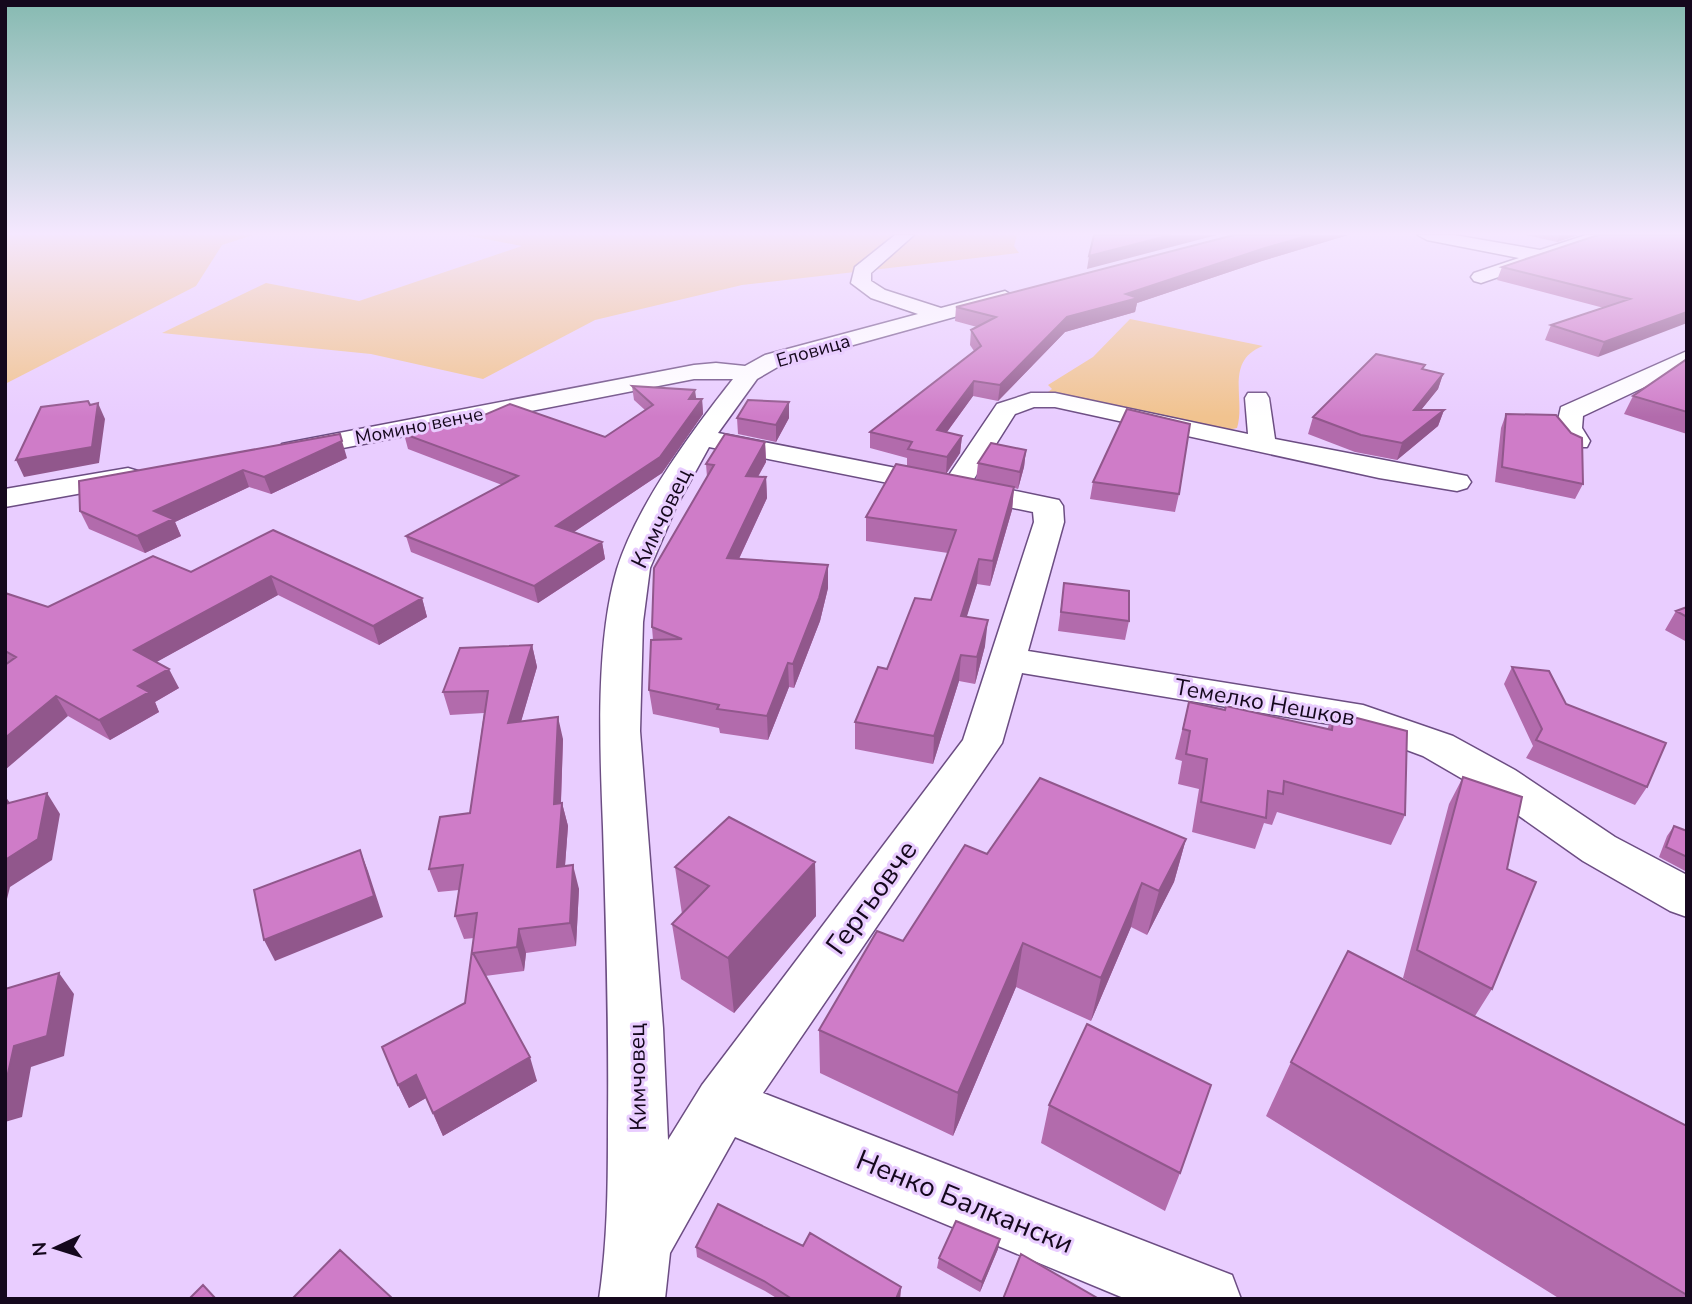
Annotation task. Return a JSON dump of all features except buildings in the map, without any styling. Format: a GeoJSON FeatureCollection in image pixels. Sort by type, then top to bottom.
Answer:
{"type":"FeatureCollection","features":[{"type":"Feature","properties":{"kind":"street"},"geometry":{"type":"LineString","coordinates":[[884,296],[941,315]]}},
{"type":"Feature","properties":{"kind":"street","name":"Еловица"},"geometry":{"type":"LineString","coordinates":[[749,374],[773,360],[1011,296]]}},
{"type":"Feature","properties":{"kind":"street"},"geometry":{"type":"LineString","coordinates":[[1577,441],[1569,428],[1570,412],[1687,358]]}},
{"type":"Feature","properties":{"kind":"street","name":"Момино венче"},"geometry":{"type":"LineString","coordinates":[[270,454],[694,372],[716,370],[749,374]]}},
{"type":"Feature","properties":{"kind":"street","name":"Кимчовец"},"geometry":{"type":"LineString","coordinates":[[632,1299],[639,1246],[636,1028],[620,731],[625,622],[634,568],[661,508],[701,438],[749,374]]}},
{"type":"Feature","properties":{"kind":"street"},"geometry":{"type":"LineString","coordinates":[[1257,398],[1262,443]]}},
{"type":"Feature","properties":{"kind":"street"},"geometry":{"type":"LineString","coordinates":[[701,438],[954,487],[1006,410],[1031,400],[1055,400],[1379,470],[1457,482]]}},
{"type":"Feature","properties":{"kind":"street"},"geometry":{"type":"LineString","coordinates":[[5,498],[151,474]]}},
{"type":"Feature","properties":{"kind":"street","name":"Гергьовче"},"geometry":{"type":"LineString","coordinates":[[639,1246],[722,1104],[982,743],[1049,522],[1048,506],[954,487]]}},
{"type":"Feature","properties":{"kind":"street","name":"Темелко Нешков"},"geometry":{"type":"LineString","coordinates":[[1007,659],[1349,714],[1438,746],[1500,781],[1599,849],[1687,898]]}},
{"type":"Feature","properties":{"kind":"street","name":"Ненко Балкански"},"geometry":{"type":"LineString","coordinates":[[722,1104],[1208,1299]]}},
{"type":"Feature","properties":{"kind":"shaded area"},"geometry":{"type":"Polygon","coordinates":[[[5,296],[177,296],[5,384],[5,296]]]}},
{"type":"Feature","properties":{"kind":"shaded area"},"geometry":{"type":"Polygon","coordinates":[[[239,296],[332,296],[359,301],[374,296],[696,296],[595,320],[483,379],[371,354],[162,333],[239,296]]]}},
{"type":"Feature","properties":{"kind":"shaded area"},"geometry":{"type":"Polygon","coordinates":[[[1130,319],[1263,346],[1251,353],[1240,371],[1237,428],[1223,431],[1048,392],[1052,389],[1048,385],[1093,357],[1130,319]]]}}]}
